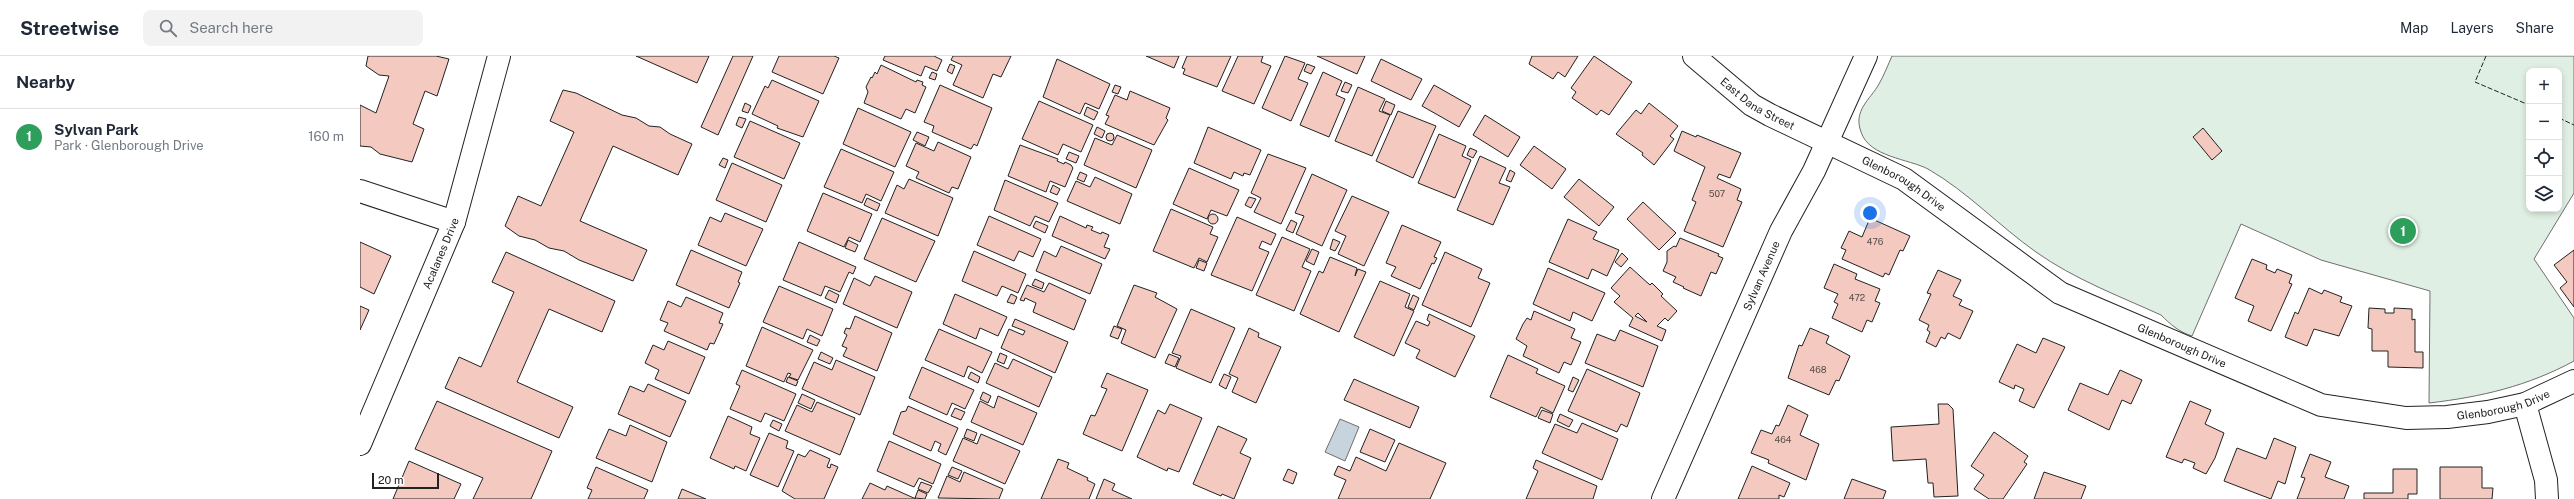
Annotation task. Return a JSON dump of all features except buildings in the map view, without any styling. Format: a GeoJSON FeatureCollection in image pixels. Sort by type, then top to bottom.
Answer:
{"type":"FeatureCollection","features":[{"type":"Feature","properties":{"kind":"street","name":"Acalanes Drive"},"geometry":{"type":"LineString","coordinates":[[360,444],[454,222],[500,56]]}},
{"type":"Feature","properties":{"kind":"street","name":"East Dana Street"},"geometry":{"type":"LineString","coordinates":[[1694,56],[1752,105],[1827,143]]}},
{"type":"Feature","properties":{"kind":"street","name":"Sylvan Avenue"},"geometry":{"type":"LineString","coordinates":[[1663,499],[1781,231],[1827,143],[1866,56]]}},
{"type":"Feature","properties":{"kind":"street","name":"Glenborough Drive"},"geometry":{"type":"LineString","coordinates":[[1827,143],[1904,179],[2060,293],[2321,405],[2406,418],[2447,417],[2488,412],[2525,404],[2574,381]]}},
{"type":"Feature","properties":{"kind":"street"},"geometry":{"type":"LineString","coordinates":[[360,191],[454,222]]}},
{"type":"Feature","properties":{"kind":"street"},"geometry":{"type":"LineString","coordinates":[[2525,404],[2546,480],[2547,499]]}},
{"type":"Feature","properties":{"kind":"green space"},"geometry":{"type":"Polygon","coordinates":[[[1892,56],[2574,56],[2574,193],[2534,259],[2574,318],[2574,361],[2557,370],[2522,384],[2486,394],[2429,403],[2430,291],[2321,260],[2241,224],[2192,336],[2187,334],[2168,322],[2161,315],[2097,286],[2051,262],[2022,242],[1957,188],[1928,169],[1890,156],[1872,147],[1865,140],[1861,132],[1859,117],[1861,111],[1884,74],[1892,56]]]}},
{"type":"Feature","properties":{"kind":"shaded area"},"geometry":{"type":"Polygon","coordinates":[[[1340,419],[1359,427],[1345,461],[1325,452],[1340,419]]]}},
{"type":"Feature","properties":{"kind":"fence"},"geometry":{"type":"LineString","coordinates":[[2486,56],[2475,82],[2527,104]]}},
{"type":"Feature","properties":{"kind":"fence"},"geometry":{"type":"LineString","coordinates":[[2562,119],[2574,125]]}},
{"type":"Feature","properties":{"kind":"place","name":"Sylvan Park"},"geometry":{"type":"Point","coordinates":[2403,231]}}]}
